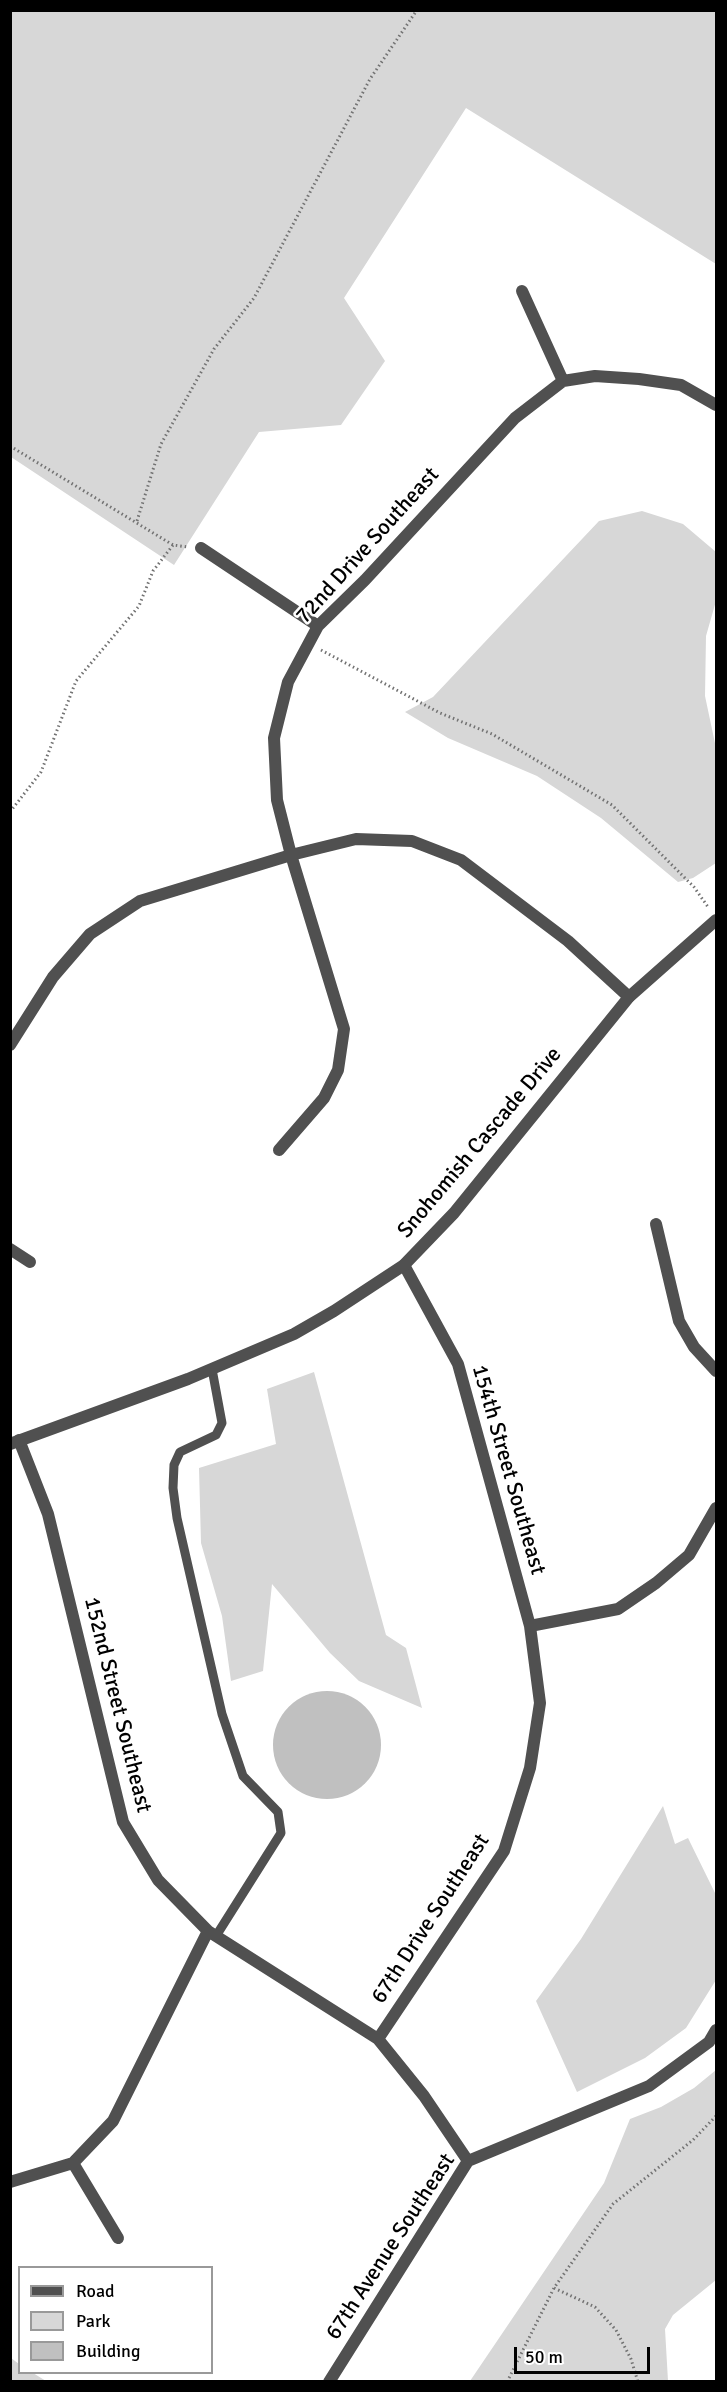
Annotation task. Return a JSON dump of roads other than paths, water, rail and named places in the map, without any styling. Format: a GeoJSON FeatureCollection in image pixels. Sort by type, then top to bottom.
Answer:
{"type":"FeatureCollection","features":[{"type":"Feature","properties":{"kind":"street"},"geometry":{"type":"LineString","coordinates":[[522,291],[563,381],[595,376],[681,385],[717,405]]}},
{"type":"Feature","properties":{"kind":"street","name":"72nd Drive Southeast"},"geometry":{"type":"LineString","coordinates":[[279,1150],[324,1098],[338,1070],[344,1029],[291,855],[277,800],[274,738],[288,682],[318,626],[365,580],[514,418],[563,381]]}},
{"type":"Feature","properties":{"kind":"street"},"geometry":{"type":"LineString","coordinates":[[201,548],[318,626]]}},
{"type":"Feature","properties":{"kind":"street"},"geometry":{"type":"LineString","coordinates":[[10,1045],[53,977],[90,934],[140,902],[291,855],[356,839],[412,841],[461,860],[568,941],[629,998]]}},
{"type":"Feature","properties":{"kind":"street","name":"Snohomish Cascade Drive"},"geometry":{"type":"LineString","coordinates":[[15,1442],[212,1369],[294,1334],[404,1265],[454,1213],[629,998],[714,916]]}},
{"type":"Feature","properties":{"kind":"street"},"geometry":{"type":"LineString","coordinates":[[656,1224],[679,1321],[694,1347],[717,1371]]}},
{"type":"Feature","properties":{"kind":"street"},"geometry":{"type":"LineString","coordinates":[[10,1249],[30,1262]]}},
{"type":"Feature","properties":{"kind":"street","name":"154th Street Southeast"},"geometry":{"type":"LineString","coordinates":[[404,1265],[458,1364],[530,1626]]}},
{"type":"Feature","properties":{"kind":"street","name":"152nd Street Southeast"},"geometry":{"type":"LineString","coordinates":[[15,1442],[48,1514],[123,1822],[158,1880],[212,1933],[378,2039],[424,2096],[468,2161]]}},
{"type":"Feature","properties":{"kind":"street"},"geometry":{"type":"LineString","coordinates":[[530,1626],[618,1609],[656,1583],[689,1555],[717,1508]]}},
{"type":"Feature","properties":{"kind":"street","name":"67th Drive Southeast"},"geometry":{"type":"LineString","coordinates":[[378,2039],[504,1851],[530,1768],[540,1703],[530,1626]]}},
{"type":"Feature","properties":{"kind":"street"},"geometry":{"type":"LineString","coordinates":[[10,2182],[73,2163],[112,2121],[212,1933]]}},
{"type":"Feature","properties":{"kind":"street","name":"67th Avenue Southeast"},"geometry":{"type":"LineString","coordinates":[[329,2382],[468,2161],[650,2086],[709,2042],[717,2030]]}},
{"type":"Feature","properties":{"kind":"street"},"geometry":{"type":"LineString","coordinates":[[73,2163],[118,2238]]}},
{"type":"Feature","properties":{"kind":"lane"},"geometry":{"type":"LineString","coordinates":[[212,1369],[222,1423],[216,1435],[180,1452],[174,1465],[173,1488],[177,1518],[222,1714],[243,1776],[278,1812],[281,1833],[212,1933]]}}]}
